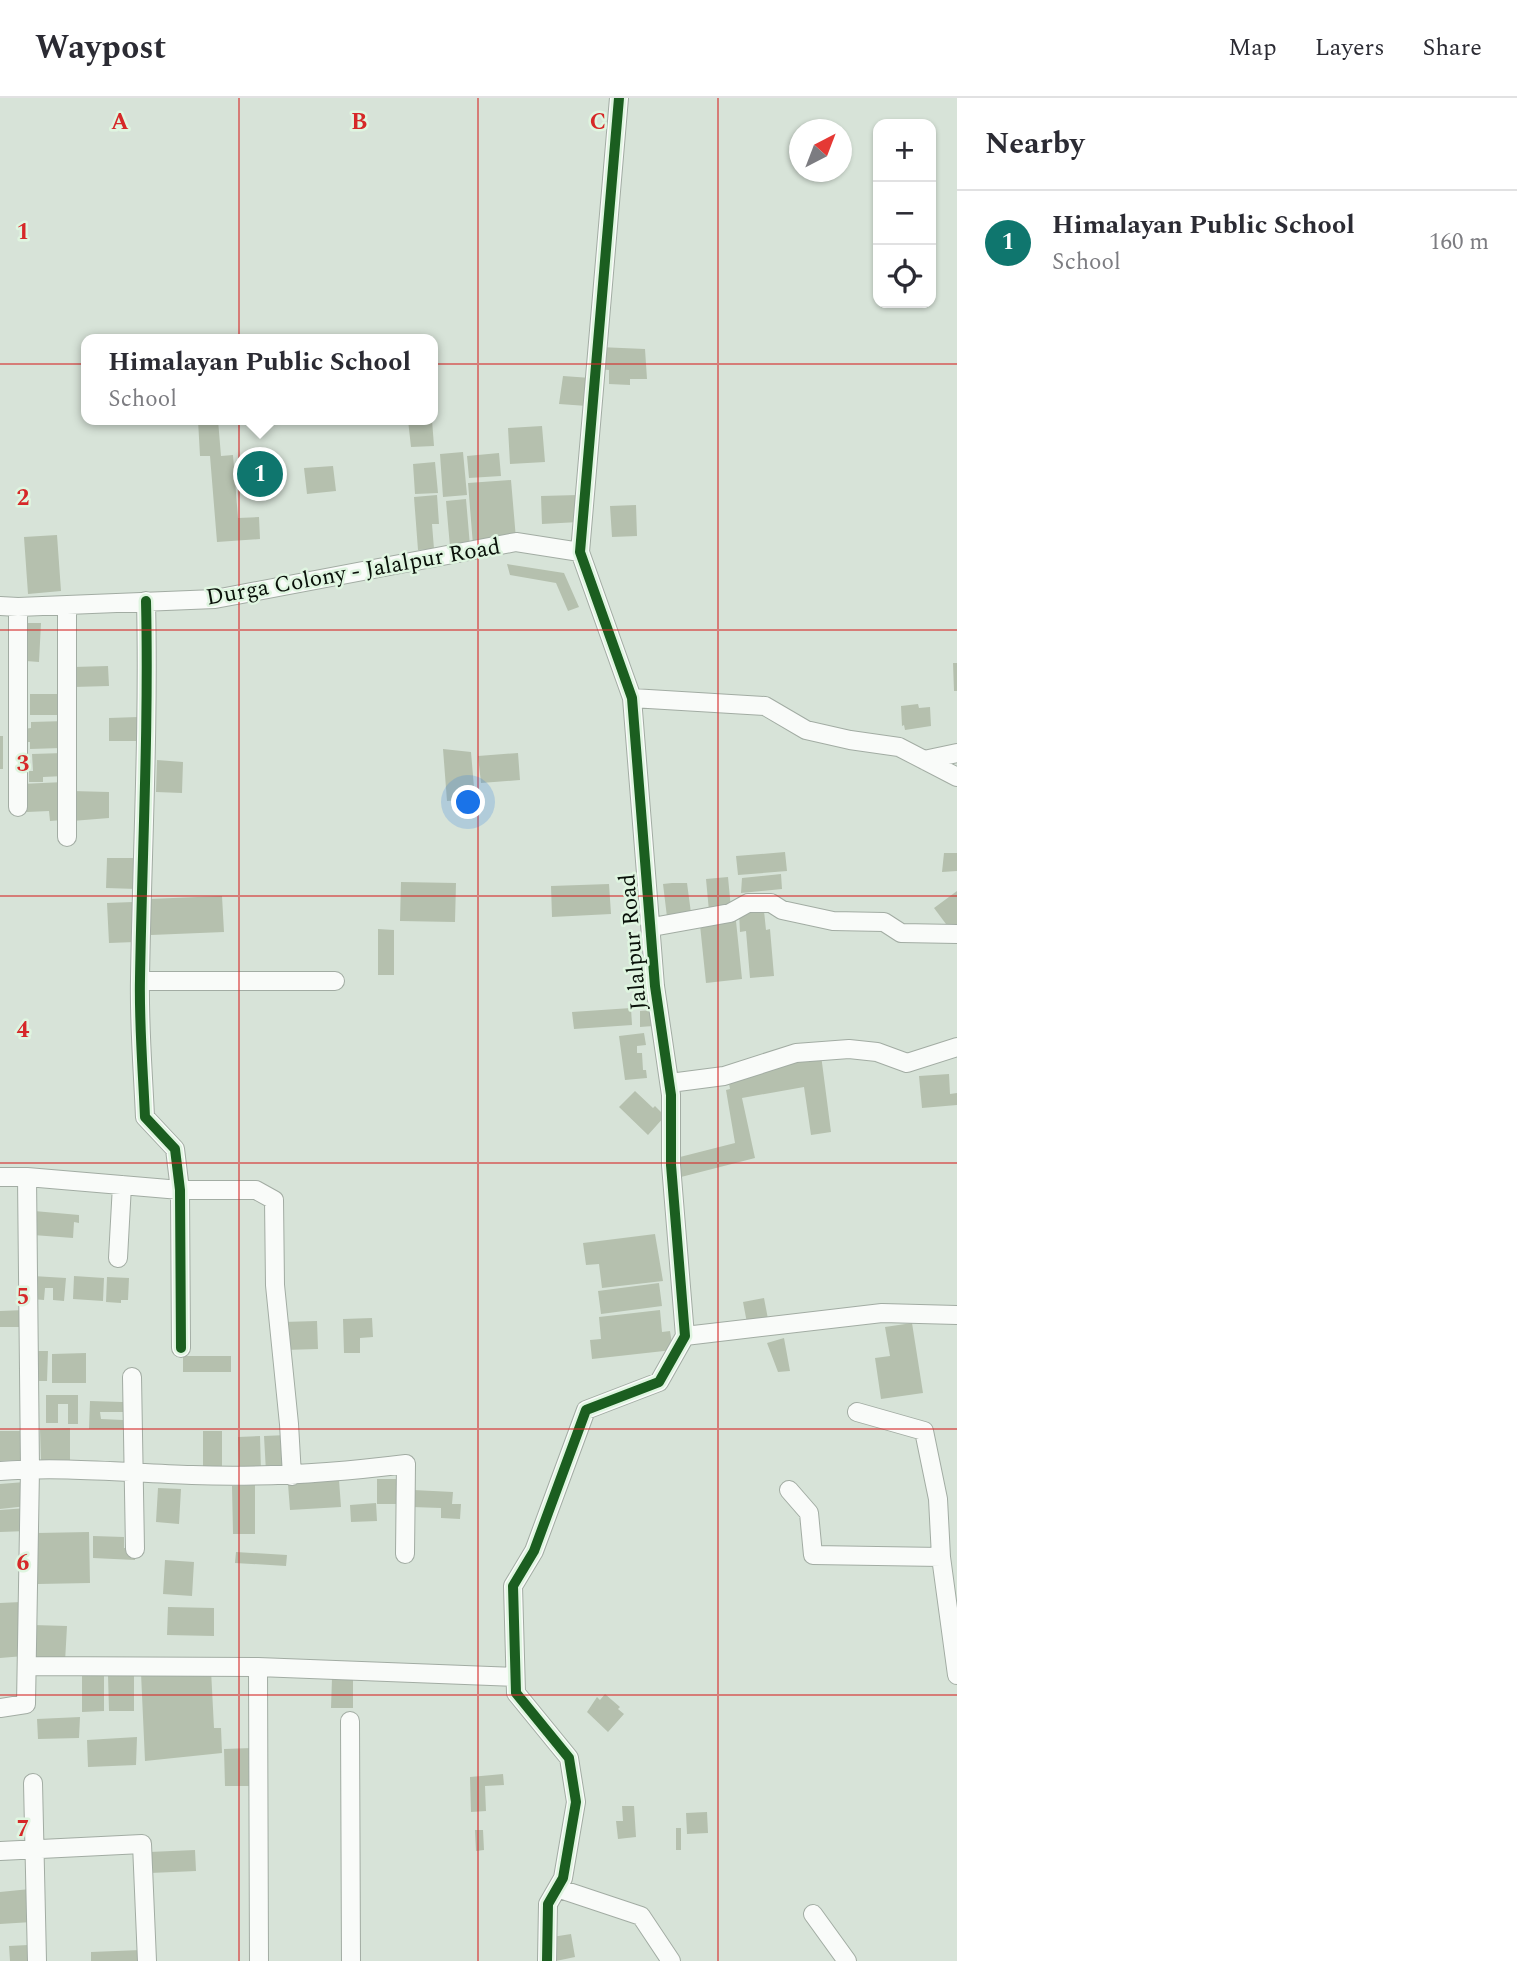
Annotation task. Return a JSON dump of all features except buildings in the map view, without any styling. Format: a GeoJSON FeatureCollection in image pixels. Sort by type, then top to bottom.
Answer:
{"type":"FeatureCollection","features":[{"type":"Feature","properties":{"kind":"street"},"geometry":{"type":"LineString","coordinates":[[580,552],[619,98]]}},
{"type":"Feature","properties":{"kind":"street","name":"Durga Colony - Jalalpur Road"},"geometry":{"type":"LineString","coordinates":[[9,606],[215,599],[516,542],[580,552]]}},
{"type":"Feature","properties":{"kind":"street","name":"Jalalpur Road"},"geometry":{"type":"LineString","coordinates":[[580,552],[632,698],[655,986],[670,1083],[671,1166],[685,1336]]}},
{"type":"Feature","properties":{"kind":"street"},"geometry":{"type":"LineString","coordinates":[[146,601],[147,732],[143,794],[144,865],[140,981],[145,1117],[176,1149],[180,1190],[181,1348]]}},
{"type":"Feature","properties":{"kind":"street"},"geometry":{"type":"LineString","coordinates":[[67,605],[67,837]]}},
{"type":"Feature","properties":{"kind":"street"},"geometry":{"type":"LineString","coordinates":[[9,606],[18,807]]}},
{"type":"Feature","properties":{"kind":"street"},"geometry":{"type":"LineString","coordinates":[[632,698],[765,706],[806,730],[899,747],[957,777]]}},
{"type":"Feature","properties":{"kind":"street"},"geometry":{"type":"LineString","coordinates":[[924,760],[957,753]]}},
{"type":"Feature","properties":{"kind":"street"},"geometry":{"type":"LineString","coordinates":[[658,926],[730,914],[748,902],[771,904],[782,910],[833,921],[884,922],[901,933],[957,934]]}},
{"type":"Feature","properties":{"kind":"street"},"geometry":{"type":"LineString","coordinates":[[140,981],[335,981]]}},
{"type":"Feature","properties":{"kind":"street"},"geometry":{"type":"LineString","coordinates":[[670,1083],[724,1076],[796,1053],[849,1049],[877,1052],[907,1063],[957,1047]]}},
{"type":"Feature","properties":{"kind":"street"},"geometry":{"type":"LineString","coordinates":[[0,1177],[180,1190],[256,1191],[274,1200],[275,1285],[292,1476]]}},
{"type":"Feature","properties":{"kind":"street"},"geometry":{"type":"LineString","coordinates":[[0,1708],[26,1704],[30,1469],[27,1177]]}},
{"type":"Feature","properties":{"kind":"street"},"geometry":{"type":"LineString","coordinates":[[118,1258],[122,1185]]}},
{"type":"Feature","properties":{"kind":"street"},"geometry":{"type":"LineString","coordinates":[[547,1961],[548,1903],[563,1878],[576,1802],[569,1758],[516,1693],[513,1586],[534,1551],[586,1410],[659,1382],[685,1336],[883,1313],[957,1315]]}},
{"type":"Feature","properties":{"kind":"street"},"geometry":{"type":"LineString","coordinates":[[132,1377],[135,1549]]}},
{"type":"Feature","properties":{"kind":"street"},"geometry":{"type":"LineString","coordinates":[[857,1412],[924,1431],[938,1499],[941,1557],[957,1675]]}},
{"type":"Feature","properties":{"kind":"street"},"geometry":{"type":"LineString","coordinates":[[0,1471],[30,1469],[292,1476],[406,1464],[405,1554]]}},
{"type":"Feature","properties":{"kind":"street"},"geometry":{"type":"LineString","coordinates":[[789,1490],[809,1513],[813,1555],[941,1557]]}},
{"type":"Feature","properties":{"kind":"street"},"geometry":{"type":"LineString","coordinates":[[27,1666],[258,1667],[515,1677]]}},
{"type":"Feature","properties":{"kind":"street"},"geometry":{"type":"LineString","coordinates":[[258,1667],[259,1961]]}},
{"type":"Feature","properties":{"kind":"street"},"geometry":{"type":"LineString","coordinates":[[350,1721],[351,1961]]}},
{"type":"Feature","properties":{"kind":"street"},"geometry":{"type":"LineString","coordinates":[[33,1783],[37,1961]]}},
{"type":"Feature","properties":{"kind":"street"},"geometry":{"type":"LineString","coordinates":[[0,1852],[142,1844],[147,1961]]}},
{"type":"Feature","properties":{"kind":"street"},"geometry":{"type":"LineString","coordinates":[[557,1888],[641,1916],[671,1961]]}},
{"type":"Feature","properties":{"kind":"street"},"geometry":{"type":"LineString","coordinates":[[813,1914],[847,1961]]}},
{"type":"Feature","properties":{"kind":"cycle path"},"geometry":{"type":"LineString","coordinates":[[547,1961],[548,1904],[563,1878],[576,1802],[569,1758],[516,1693],[513,1586],[534,1551],[586,1410],[659,1382],[685,1336],[671,1165],[671,1095],[655,986],[632,698],[580,552],[619,98]]}},
{"type":"Feature","properties":{"kind":"cycle path"},"geometry":{"type":"LineString","coordinates":[[146,601],[141,1048],[145,1117],[175,1149],[180,1190],[181,1348]]}},
{"type":"Feature","properties":{"kind":"place","name":"Himalayan Public School"},"geometry":{"type":"Point","coordinates":[260,474]}}]}
